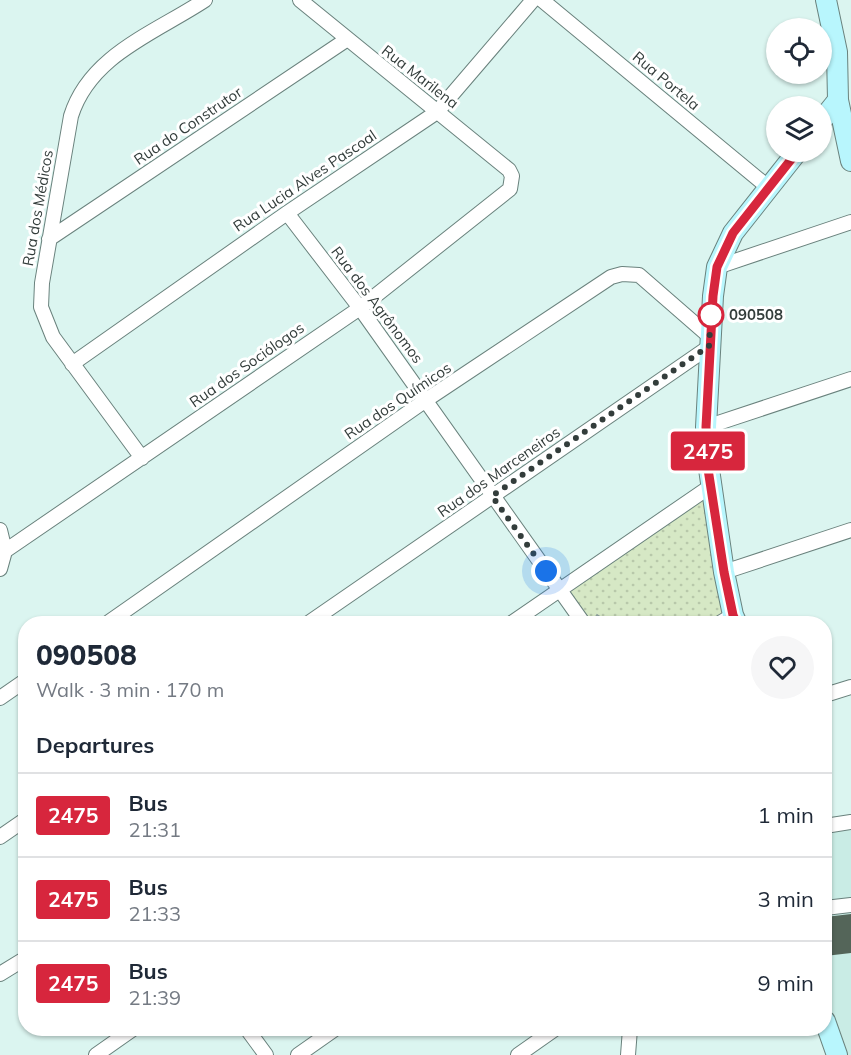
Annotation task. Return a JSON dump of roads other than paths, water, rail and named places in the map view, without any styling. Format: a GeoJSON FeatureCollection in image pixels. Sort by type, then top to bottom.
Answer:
{"type":"FeatureCollection","features":[{"type":"Feature","properties":{"kind":"street","name":"Rua dos Médicos"},"geometry":{"type":"LineString","coordinates":[[142,458],[53,337],[42,307],[49,239],[71,116],[77,95],[102,64],[206,0]]}},
{"type":"Feature","properties":{"kind":"street","name":"Rua Marilena"},"geometry":{"type":"LineString","coordinates":[[300,0],[346,40],[509,170],[512,183]]}},
{"type":"Feature","properties":{"kind":"street","name":"Rua Lucia Alves Pascoal"},"geometry":{"type":"LineString","coordinates":[[72,364],[287,213],[437,112],[533,0]]}},
{"type":"Feature","properties":{"kind":"street","name":"Rua Portela"},"geometry":{"type":"LineString","coordinates":[[542,0],[769,188]]}},
{"type":"Feature","properties":{"kind":"street"},"geometry":{"type":"LineString","coordinates":[[826,0],[837,52],[838,100],[851,161]]}},
{"type":"Feature","properties":{"kind":"street","name":"Rua do Construtor"},"geometry":{"type":"LineString","coordinates":[[49,239],[346,40]]}},
{"type":"Feature","properties":{"kind":"street"},"geometry":{"type":"LineString","coordinates":[[832,108],[838,100]]}},
{"type":"Feature","properties":{"kind":"street"},"geometry":{"type":"LineString","coordinates":[[729,616],[711,486],[706,427],[709,341],[717,267],[733,233],[789,162]]}},
{"type":"Feature","properties":{"kind":"street","name":"Rua dos Sociólogos"},"geometry":{"type":"LineString","coordinates":[[5,551],[360,308],[504,195],[512,183]]}},
{"type":"Feature","properties":{"kind":"street","name":"Rua dos Agrônomos"},"geometry":{"type":"LineString","coordinates":[[287,213],[360,308],[559,589],[586,616]]}},
{"type":"Feature","properties":{"kind":"street"},"geometry":{"type":"LineString","coordinates":[[717,267],[851,222]]}},
{"type":"Feature","properties":{"kind":"street","name":"Rua dos Químicos"},"geometry":{"type":"LineString","coordinates":[[117,616],[426,400],[611,277],[622,274],[639,275],[709,341]]}},
{"type":"Feature","properties":{"kind":"street","name":"Rua dos Marceneiros"},"geometry":{"type":"LineString","coordinates":[[319,616],[709,341]]}},
{"type":"Feature","properties":{"kind":"street"},"geometry":{"type":"LineString","coordinates":[[706,427],[851,379]]}},
{"type":"Feature","properties":{"kind":"street"},"geometry":{"type":"LineString","coordinates":[[521,616],[711,486]]}},
{"type":"Feature","properties":{"kind":"street"},"geometry":{"type":"LineString","coordinates":[[0,530],[5,551],[0,569]]}},
{"type":"Feature","properties":{"kind":"street"},"geometry":{"type":"LineString","coordinates":[[724,572],[851,530]]}},
{"type":"Feature","properties":{"kind":"street"},"geometry":{"type":"LineString","coordinates":[[0,698],[18,686]]}},
{"type":"Feature","properties":{"kind":"street"},"geometry":{"type":"LineString","coordinates":[[832,693],[851,687]]}},
{"type":"Feature","properties":{"kind":"street"},"geometry":{"type":"LineString","coordinates":[[832,825],[851,822]]}},
{"type":"Feature","properties":{"kind":"street"},"geometry":{"type":"LineString","coordinates":[[0,837],[18,825]]}},
{"type":"Feature","properties":{"kind":"street"},"geometry":{"type":"LineString","coordinates":[[832,907],[851,905]]}},
{"type":"Feature","properties":{"kind":"street"},"geometry":{"type":"LineString","coordinates":[[0,974],[18,963]]}},
{"type":"Feature","properties":{"kind":"street"},"geometry":{"type":"LineString","coordinates":[[96,1055],[124,1036]]}},
{"type":"Feature","properties":{"kind":"street"},"geometry":{"type":"LineString","coordinates":[[252,1036],[266,1055]]}},
{"type":"Feature","properties":{"kind":"street"},"geometry":{"type":"LineString","coordinates":[[298,1055],[324,1036]]}},
{"type":"Feature","properties":{"kind":"street"},"geometry":{"type":"LineString","coordinates":[[518,1055],[545,1036]]}},
{"type":"Feature","properties":{"kind":"street"},"geometry":{"type":"LineString","coordinates":[[628,1055],[629,1036]]}},
{"type":"Feature","properties":{"kind":"street"},"geometry":{"type":"LineString","coordinates":[[830,1036],[837,1055]]}},
{"type":"Feature","properties":{"kind":"place","name":"090508"},"geometry":{"type":"Point","coordinates":[711,315]}}]}
